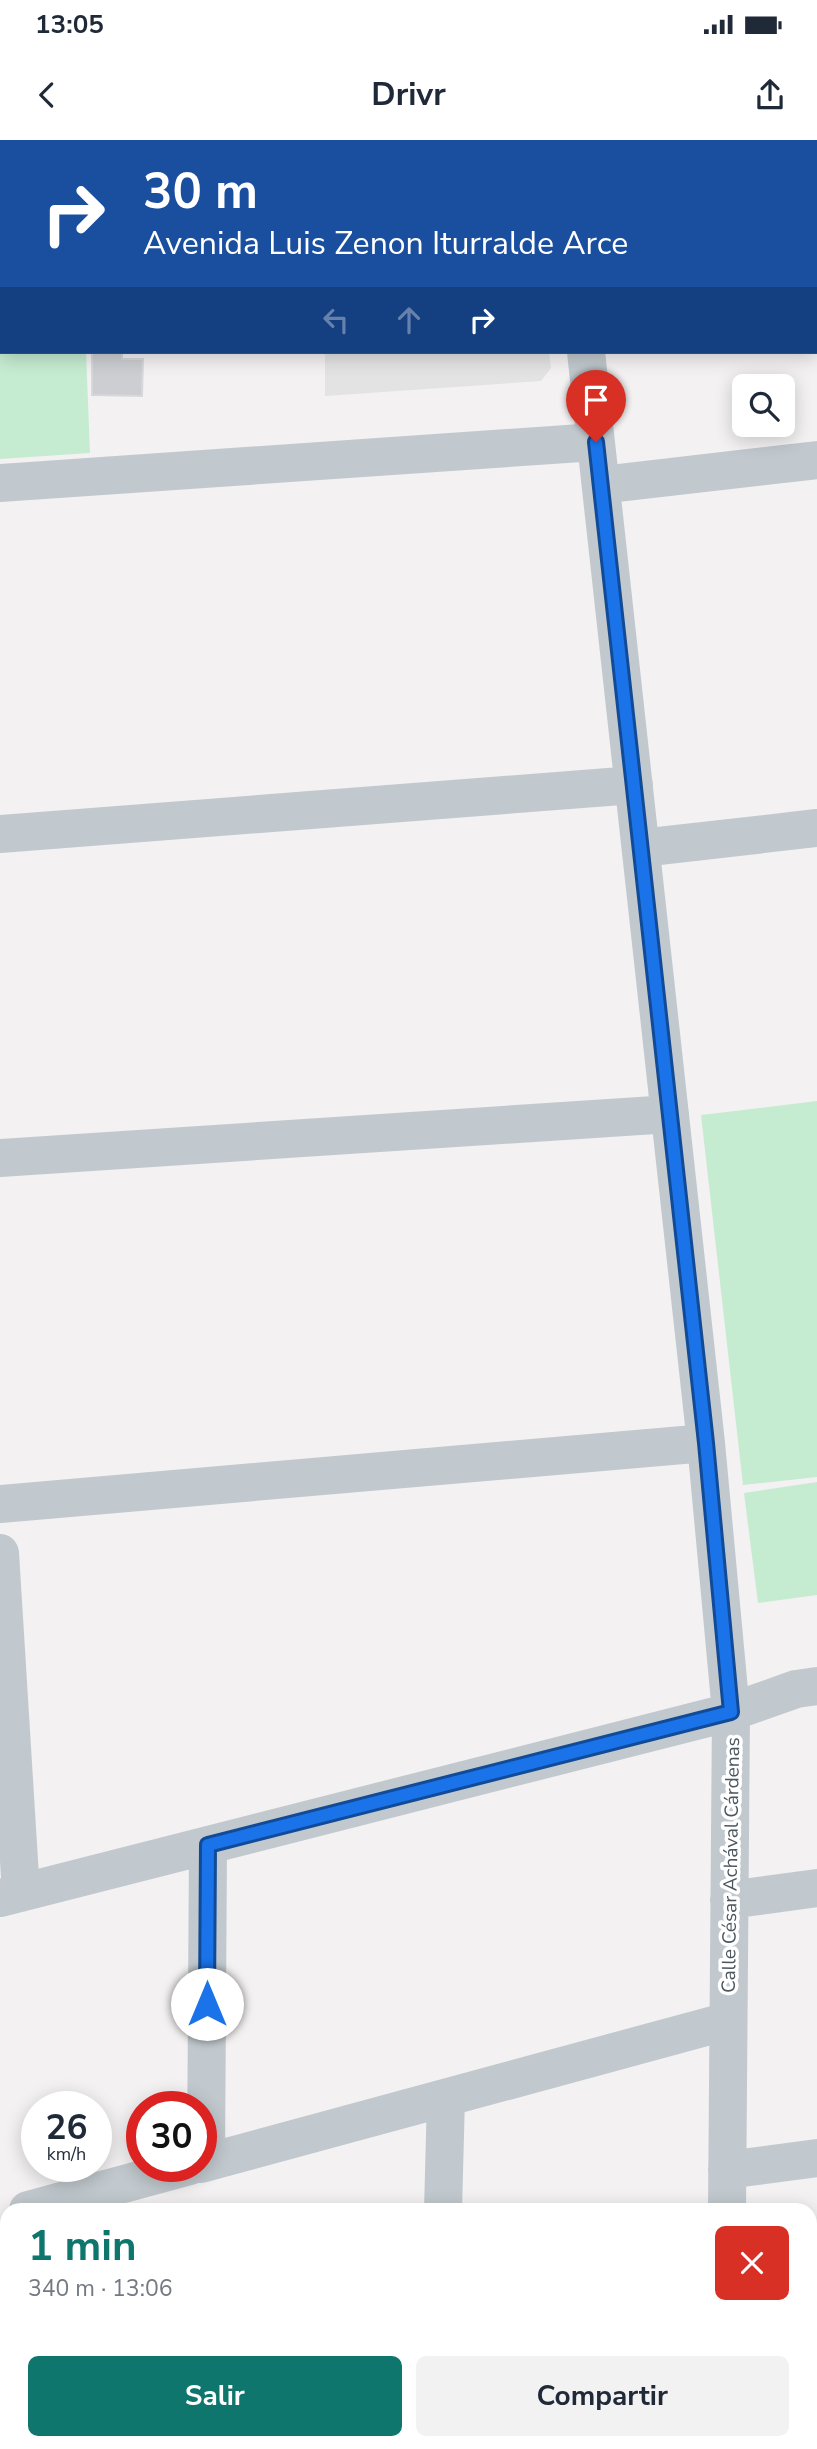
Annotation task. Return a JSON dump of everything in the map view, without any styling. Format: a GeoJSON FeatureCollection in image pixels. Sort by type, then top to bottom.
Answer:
{"type":"FeatureCollection","features":[{"type":"Feature","properties":{"kind":"street","name":"Calle César Achával Cárdenas"},"geometry":{"type":"LineString","coordinates":[[586,354],[706,1443],[731,1712],[726,2203]]}},
{"type":"Feature","properties":{"kind":"street"},"geometry":{"type":"LineString","coordinates":[[0,483],[596,442]]}},
{"type":"Feature","properties":{"kind":"street"},"geometry":{"type":"LineString","coordinates":[[601,485],[817,460]]}},
{"type":"Feature","properties":{"kind":"street"},"geometry":{"type":"LineString","coordinates":[[0,834],[634,785]]}},
{"type":"Feature","properties":{"kind":"street"},"geometry":{"type":"LineString","coordinates":[[641,848],[817,828]]}},
{"type":"Feature","properties":{"kind":"street"},"geometry":{"type":"LineString","coordinates":[[0,1158],[670,1114]]}},
{"type":"Feature","properties":{"kind":"street"},"geometry":{"type":"LineString","coordinates":[[0,1504],[706,1443]]}},
{"type":"Feature","properties":{"kind":"street"},"geometry":{"type":"LineString","coordinates":[[0,1553],[10,1895],[731,1712],[796,1689],[817,1686]]}},
{"type":"Feature","properties":{"kind":"street"},"geometry":{"type":"LineString","coordinates":[[201,2091],[208,1845]]}},
{"type":"Feature","properties":{"kind":"street"},"geometry":{"type":"LineString","coordinates":[[729,1900],[817,1888]]}},
{"type":"Feature","properties":{"kind":"street"},"geometry":{"type":"LineString","coordinates":[[217,2159],[729,2021]]}},
{"type":"Feature","properties":{"kind":"street"},"geometry":{"type":"LineString","coordinates":[[443,2203],[446,2098]]}},
{"type":"Feature","properties":{"kind":"street"},"geometry":{"type":"LineString","coordinates":[[727,2170],[817,2158]]}},
{"type":"Feature","properties":{"kind":"street"},"geometry":{"type":"LineString","coordinates":[[54,2203],[132,2182]]}},
{"type":"Feature","properties":{"kind":"shaded area"},"geometry":{"type":"Polygon","coordinates":[[[325,354],[549,354],[551,368],[541,381],[325,396],[325,354]]]}},
{"type":"Feature","properties":{"kind":"green space"},"geometry":{"type":"Polygon","coordinates":[[[0,354],[86,354],[90,453],[0,459],[0,354]]]}},
{"type":"Feature","properties":{"kind":"green space"},"geometry":{"type":"Polygon","coordinates":[[[817,1101],[817,1477],[743,1485],[701,1115],[817,1101]]]}},
{"type":"Feature","properties":{"kind":"green space"},"geometry":{"type":"Polygon","coordinates":[[[817,1482],[817,1595],[758,1603],[744,1493],[817,1482]]]}},
{"type":"Feature","properties":{"kind":"building"},"geometry":{"type":"Polygon","coordinates":[[[92,354],[122,354],[122,359],[143,359],[142,396],[92,395],[92,354]]]}},
{"type":"Feature","properties":{"kind":"route"},"geometry":{"type":"LineString","coordinates":[[207,2004],[208,1845],[731,1712],[706,1443],[596,442]]}}]}
